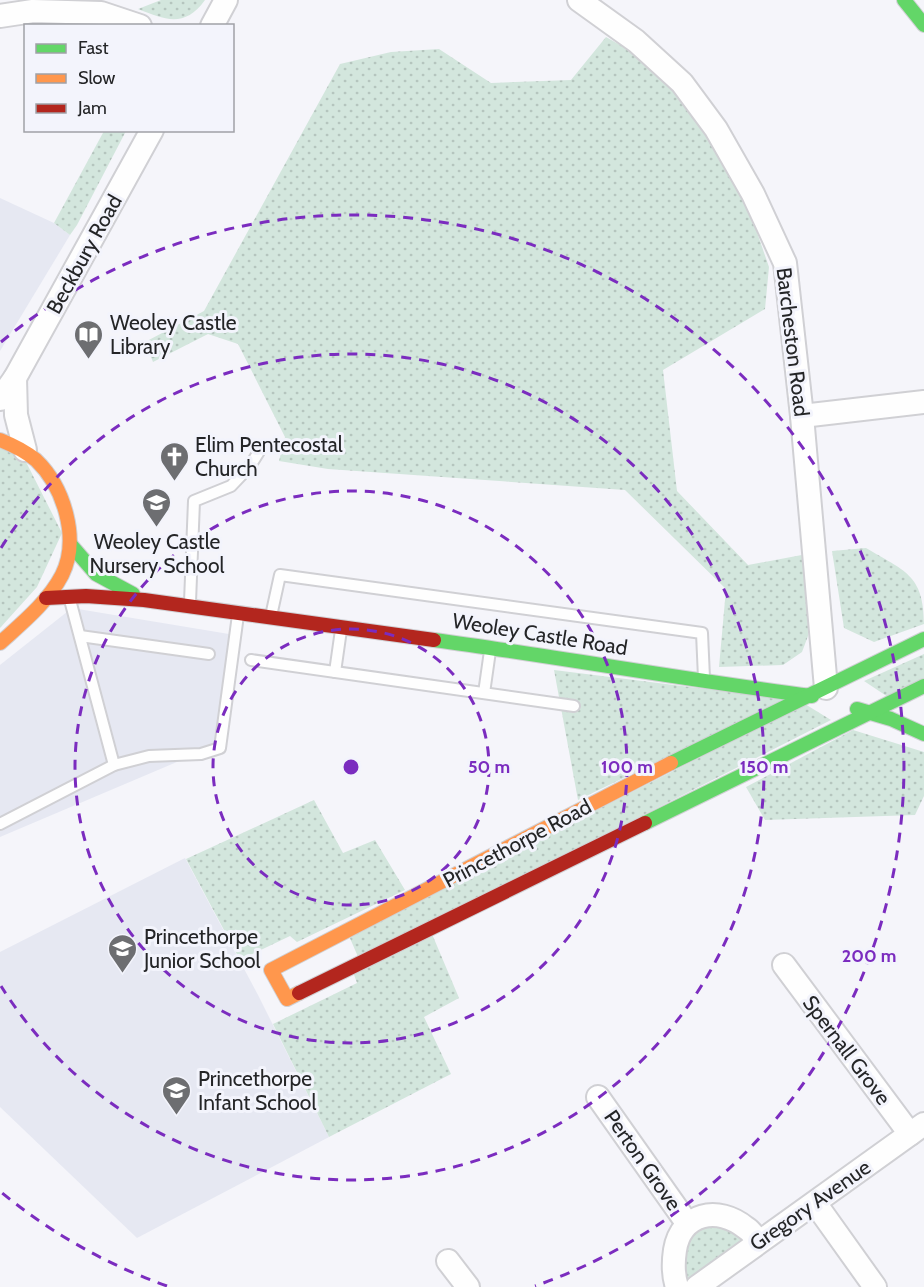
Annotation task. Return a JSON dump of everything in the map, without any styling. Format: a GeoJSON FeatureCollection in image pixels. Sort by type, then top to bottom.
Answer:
{"type":"FeatureCollection","features":[{"type":"Feature","properties":{"kind":"street"},"geometry":{"type":"LineString","coordinates":[[213,24],[226,0]]}},
{"type":"Feature","properties":{"kind":"street","name":"Barcheston Road"},"geometry":{"type":"LineString","coordinates":[[579,0],[636,41],[682,83],[716,129],[753,194],[785,263],[802,416],[827,697]]}},
{"type":"Feature","properties":{"kind":"street"},"geometry":{"type":"LineString","coordinates":[[904,0],[924,25]]}},
{"type":"Feature","properties":{"kind":"street"},"geometry":{"type":"LineString","coordinates":[[0,16],[33,11],[101,13],[134,24]]}},
{"type":"Feature","properties":{"kind":"street","name":"Beckbury Road"},"geometry":{"type":"LineString","coordinates":[[0,399],[15,378],[151,132]]}},
{"type":"Feature","properties":{"kind":"street"},"geometry":{"type":"LineString","coordinates":[[15,378],[16,415],[25,450]]}},
{"type":"Feature","properties":{"kind":"street"},"geometry":{"type":"LineString","coordinates":[[802,416],[924,402]]}},
{"type":"Feature","properties":{"kind":"street"},"geometry":{"type":"LineString","coordinates":[[0,440],[25,450],[43,467],[56,486],[65,510],[71,545],[66,567],[46,598],[0,643]]}},
{"type":"Feature","properties":{"kind":"street","name":"Weoley Castle Road"},"geometry":{"type":"LineString","coordinates":[[71,545],[96,574],[144,600]]}},
{"type":"Feature","properties":{"kind":"street","name":"Weoley Castle Road"},"geometry":{"type":"LineString","coordinates":[[46,598],[86,596],[144,600],[271,616],[704,681],[827,697],[924,734]]}},
{"type":"Feature","properties":{"kind":"street","name":"Princethorpe Road"},"geometry":{"type":"LineString","coordinates":[[924,639],[827,697],[618,789],[271,970],[287,999],[924,686]]}},
{"type":"Feature","properties":{"kind":"street"},"geometry":{"type":"LineString","coordinates":[[336,937],[351,968]]}},
{"type":"Feature","properties":{"kind":"street","name":"Spernall Grove"},"geometry":{"type":"LineString","coordinates":[[784,965],[917,1129]]}},
{"type":"Feature","properties":{"kind":"street","name":"Perton Grove"},"geometry":{"type":"LineString","coordinates":[[598,1097],[687,1223]]}},
{"type":"Feature","properties":{"kind":"street","name":"Gregory Avenue"},"geometry":{"type":"LineString","coordinates":[[697,1287],[917,1129]]}},
{"type":"Feature","properties":{"kind":"street"},"geometry":{"type":"LineString","coordinates":[[815,1203],[875,1287]]}},
{"type":"Feature","properties":{"kind":"street","name":"Perton Grove"},"geometry":{"type":"LineString","coordinates":[[677,1287],[673,1261],[676,1242],[687,1223],[697,1217],[710,1214],[730,1219],[746,1228],[758,1242]]}},
{"type":"Feature","properties":{"kind":"street"},"geometry":{"type":"LineString","coordinates":[[448,1261],[468,1287]]}},
{"type":"Feature","properties":{"kind":"lane"},"geometry":{"type":"LineString","coordinates":[[190,606],[194,501],[231,486],[250,466],[260,450]]}},
{"type":"Feature","properties":{"kind":"lane"},"geometry":{"type":"LineString","coordinates":[[271,616],[280,575],[702,633],[704,681]]}},
{"type":"Feature","properties":{"kind":"lane"},"geometry":{"type":"LineString","coordinates":[[69,597],[114,765]]}},
{"type":"Feature","properties":{"kind":"lane"},"geometry":{"type":"LineString","coordinates":[[0,824],[114,765],[149,756],[201,754],[220,748],[238,612]]}},
{"type":"Feature","properties":{"kind":"lane"},"geometry":{"type":"LineString","coordinates":[[335,672],[342,626]]}},
{"type":"Feature","properties":{"kind":"lane"},"geometry":{"type":"LineString","coordinates":[[80,636],[209,654]]}},
{"type":"Feature","properties":{"kind":"lane"},"geometry":{"type":"LineString","coordinates":[[484,693],[491,648]]}},
{"type":"Feature","properties":{"kind":"lane"},"geometry":{"type":"LineString","coordinates":[[251,660],[574,706]]}},
{"type":"Feature","properties":{"kind":"shaded area"},"geometry":{"type":"Polygon","coordinates":[[[0,198],[54,223],[70,235],[0,351],[0,198]]]}},
{"type":"Feature","properties":{"kind":"shaded area"},"geometry":{"type":"Polygon","coordinates":[[[72,608],[241,636],[217,745],[0,837],[0,665],[72,608]]]}},
{"type":"Feature","properties":{"kind":"shaded area"},"geometry":{"type":"Polygon","coordinates":[[[185,858],[258,995],[329,1137],[137,1238],[0,1107],[0,952],[185,858]]]}},
{"type":"Feature","properties":{"kind":"green space"},"geometry":{"type":"Polygon","coordinates":[[[161,0],[205,0],[190,15],[182,18],[166,18],[138,9],[161,0]]]}},
{"type":"Feature","properties":{"kind":"green space"},"geometry":{"type":"Polygon","coordinates":[[[606,37],[629,50],[673,90],[707,135],[745,198],[769,267],[765,309],[663,370],[677,491],[748,565],[807,554],[808,636],[802,652],[783,665],[719,667],[726,589],[625,490],[328,469],[279,461],[285,437],[238,344],[208,334],[153,362],[145,342],[204,311],[340,64],[391,52],[439,49],[491,83],[571,80],[606,37]]]}},
{"type":"Feature","properties":{"kind":"green space"},"geometry":{"type":"Polygon","coordinates":[[[103,132],[125,132],[70,235],[54,223],[103,132]]]}},
{"type":"Feature","properties":{"kind":"green space"},"geometry":{"type":"Polygon","coordinates":[[[0,446],[22,454],[62,533],[37,587],[0,628],[0,446]]]}},
{"type":"Feature","properties":{"kind":"green space"},"geometry":{"type":"Polygon","coordinates":[[[866,548],[901,569],[916,584],[923,607],[924,624],[874,642],[844,628],[832,551],[866,548]]]}},
{"type":"Feature","properties":{"kind":"green space"},"geometry":{"type":"Polygon","coordinates":[[[924,654],[924,680],[888,697],[864,681],[924,654]]]}},
{"type":"Feature","properties":{"kind":"green space"},"geometry":{"type":"Polygon","coordinates":[[[554,670],[787,699],[578,800],[554,670]]]}},
{"type":"Feature","properties":{"kind":"green space"},"geometry":{"type":"Polygon","coordinates":[[[805,704],[831,720],[359,959],[349,936],[805,704]]]}},
{"type":"Feature","properties":{"kind":"green space"},"geometry":{"type":"Polygon","coordinates":[[[853,730],[924,752],[924,796],[915,815],[765,820],[746,787],[853,730]]]}},
{"type":"Feature","properties":{"kind":"green space"},"geometry":{"type":"Polygon","coordinates":[[[314,800],[343,853],[375,840],[405,890],[297,942],[290,936],[240,960],[186,859],[314,800]]]}},
{"type":"Feature","properties":{"kind":"green space"},"geometry":{"type":"Polygon","coordinates":[[[432,934],[459,998],[424,1017],[451,1074],[329,1137],[273,1024],[357,983],[352,969],[432,934]]]}},
{"type":"Feature","properties":{"kind":"green space"},"geometry":{"type":"Polygon","coordinates":[[[709,1219],[751,1241],[682,1287],[679,1244],[709,1219]]]}},
{"type":"Feature","properties":{"kind":"traffic: fast"},"geometry":{"type":"LineString","coordinates":[[904,0],[924,25]]}},
{"type":"Feature","properties":{"kind":"traffic: fast"},"geometry":{"type":"LineString","coordinates":[[71,545],[96,574],[133,594]]}},
{"type":"Feature","properties":{"kind":"traffic: fast"},"geometry":{"type":"LineString","coordinates":[[671,763],[924,639]]}},
{"type":"Feature","properties":{"kind":"traffic: fast"},"geometry":{"type":"LineString","coordinates":[[434,640],[812,696]]}},
{"type":"Feature","properties":{"kind":"traffic: fast"},"geometry":{"type":"LineString","coordinates":[[645,823],[924,686]]}},
{"type":"Feature","properties":{"kind":"traffic: fast"},"geometry":{"type":"LineString","coordinates":[[857,709],[891,719],[924,734]]}},
{"type":"Feature","properties":{"kind":"traffic: slow"},"geometry":{"type":"LineString","coordinates":[[0,440],[28,454],[46,471],[61,499],[69,530],[67,561],[56,585],[34,612],[0,643]]}},
{"type":"Feature","properties":{"kind":"traffic: slow"},"geometry":{"type":"LineString","coordinates":[[299,993],[287,999],[271,970],[671,763]]}},
{"type":"Feature","properties":{"kind":"traffic: jam"},"geometry":{"type":"LineString","coordinates":[[46,598],[86,596],[144,600],[434,640]]}},
{"type":"Feature","properties":{"kind":"traffic: jam"},"geometry":{"type":"LineString","coordinates":[[299,993],[645,823]]}},
{"type":"Feature","properties":{"kind":"place","name":"Weoley Castle Library"},"geometry":{"type":"Point","coordinates":[89,360]}},
{"type":"Feature","properties":{"kind":"place","name":"Elim Pentecostal Church"},"geometry":{"type":"Point","coordinates":[174,482]}},
{"type":"Feature","properties":{"kind":"place","name":"Weoley Castle Nursery School"},"geometry":{"type":"Point","coordinates":[157,528]}},
{"type":"Feature","properties":{"kind":"place","name":"Princethorpe Junior School"},"geometry":{"type":"Point","coordinates":[123,974]}},
{"type":"Feature","properties":{"kind":"place","name":"Princethorpe Infant School"},"geometry":{"type":"Point","coordinates":[177,1116]}}]}
